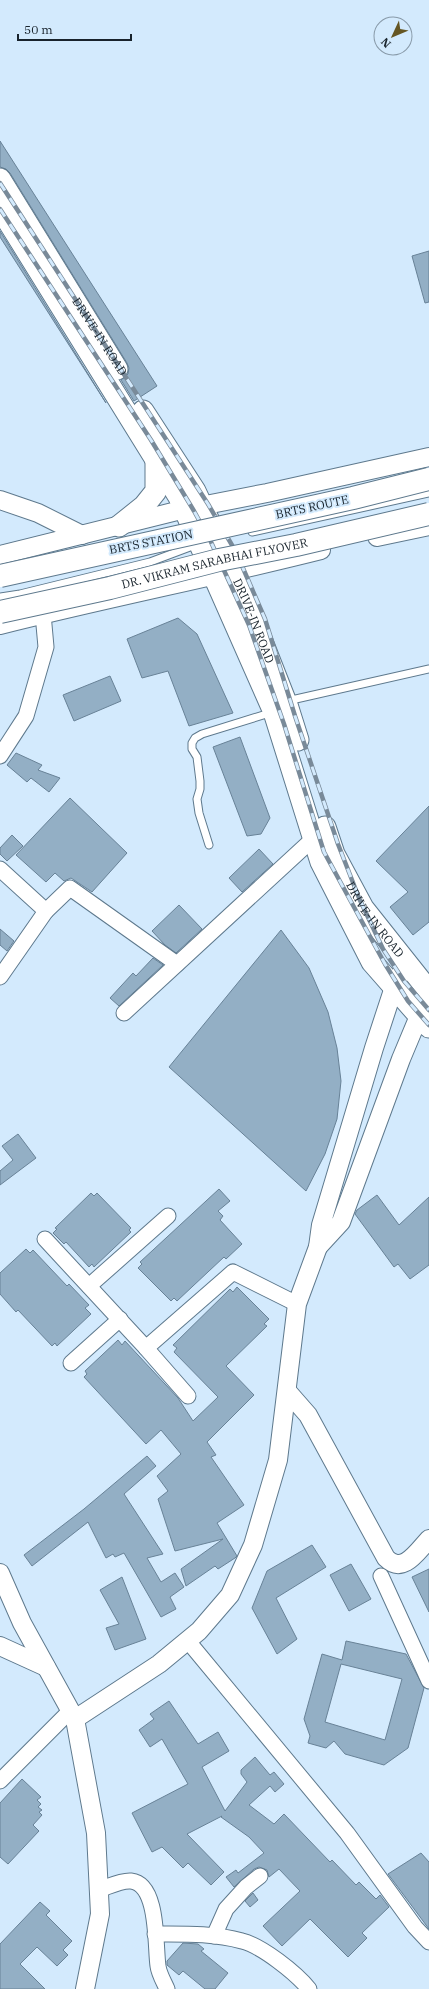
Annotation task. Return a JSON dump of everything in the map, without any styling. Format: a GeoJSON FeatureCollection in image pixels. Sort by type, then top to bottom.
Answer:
{"type":"FeatureCollection","features":[{"type":"Feature","properties":{"kind":"main road","name":"DRIVE-IN ROAD"},"geometry":{"type":"LineString","coordinates":[[0,180],[155,431],[194,491],[193,507],[212,540],[223,574],[280,706],[334,854],[363,908],[429,991]]}},
{"type":"Feature","properties":{"kind":"main road"},"geometry":{"type":"LineString","coordinates":[[0,208],[156,461],[193,507]]}},
{"type":"Feature","properties":{"kind":"main road"},"geometry":{"type":"LineString","coordinates":[[119,526],[144,506],[156,491],[156,461]]}},
{"type":"Feature","properties":{"kind":"main road"},"geometry":{"type":"LineString","coordinates":[[0,576],[353,498],[429,479]]}},
{"type":"Feature","properties":{"kind":"main road","name":"DR. VIKRAM SARABHAI FLYOVER"},"geometry":{"type":"LineString","coordinates":[[0,612],[110,588],[219,560],[296,545],[429,514]]}},
{"type":"Feature","properties":{"kind":"main road"},"geometry":{"type":"LineString","coordinates":[[280,706],[321,862],[372,962],[394,987],[426,1014]]}},
{"type":"Feature","properties":{"kind":"street"},"geometry":{"type":"LineString","coordinates":[[0,555],[193,507],[266,493],[429,457]]}},
{"type":"Feature","properties":{"kind":"street"},"geometry":{"type":"LineString","coordinates":[[0,500],[38,513],[82,535]]}},
{"type":"Feature","properties":{"kind":"street"},"geometry":{"type":"LineString","coordinates":[[0,625],[429,526]]}},
{"type":"Feature","properties":{"kind":"street"},"geometry":{"type":"LineString","coordinates":[[0,756],[26,716],[46,647],[43,614]]}},
{"type":"Feature","properties":{"kind":"street"},"geometry":{"type":"LineString","coordinates":[[124,1013],[314,838]]}},
{"type":"Feature","properties":{"kind":"street"},"geometry":{"type":"LineString","coordinates":[[0,869],[46,911]]}},
{"type":"Feature","properties":{"kind":"street"},"geometry":{"type":"LineString","coordinates":[[0,976],[46,911],[70,888],[177,964]]}},
{"type":"Feature","properties":{"kind":"street"},"geometry":{"type":"LineString","coordinates":[[0,1781],[73,1715],[159,1664],[199,1631],[230,1595],[253,1545],[278,1460],[297,1304],[318,1247],[321,1225],[374,1048],[394,987],[407,962]]}},
{"type":"Feature","properties":{"kind":"street"},"geometry":{"type":"LineString","coordinates":[[318,1247],[341,1222],[401,1059],[426,1014]]}},
{"type":"Feature","properties":{"kind":"street"},"geometry":{"type":"LineString","coordinates":[[89,1286],[168,1216]]}},
{"type":"Feature","properties":{"kind":"street"},"geometry":{"type":"LineString","coordinates":[[44,1239],[120,1319],[188,1396]]}},
{"type":"Feature","properties":{"kind":"street"},"geometry":{"type":"LineString","coordinates":[[146,1348],[233,1272],[297,1304]]}},
{"type":"Feature","properties":{"kind":"street"},"geometry":{"type":"LineString","coordinates":[[72,1363],[120,1319]]}},
{"type":"Feature","properties":{"kind":"street"},"geometry":{"type":"LineString","coordinates":[[287,1391],[308,1415],[386,1558],[392,1564],[399,1566],[407,1563],[429,1539]]}},
{"type":"Feature","properties":{"kind":"street"},"geometry":{"type":"LineString","coordinates":[[0,1573],[22,1623],[73,1715],[96,1832],[100,1914],[85,1989]]}},
{"type":"Feature","properties":{"kind":"street"},"geometry":{"type":"LineString","coordinates":[[381,1576],[429,1682]]}},
{"type":"Feature","properties":{"kind":"street"},"geometry":{"type":"LineString","coordinates":[[187,1640],[347,1833],[415,1926],[429,1942]]}},
{"type":"Feature","properties":{"kind":"street"},"geometry":{"type":"LineString","coordinates":[[0,1646],[46,1666]]}},
{"type":"Feature","properties":{"kind":"street"},"geometry":{"type":"LineString","coordinates":[[214,1936],[226,1909],[246,1887],[260,1876]]}},
{"type":"Feature","properties":{"kind":"street"},"geometry":{"type":"LineString","coordinates":[[98,1890],[121,1882],[131,1881],[139,1884],[146,1892],[152,1904],[158,1968],[167,1989]]}},
{"type":"Feature","properties":{"kind":"street"},"geometry":{"type":"LineString","coordinates":[[155,1934],[200,1934],[243,1941],[278,1960],[309,1989]]}},
{"type":"Feature","properties":{"kind":"lane","name":"BRTS ROUTE"},"geometry":{"type":"LineString","coordinates":[[247,533],[429,493]]}},
{"type":"Feature","properties":{"kind":"lane","name":"BRTS STATION"},"geometry":{"type":"LineString","coordinates":[[164,549],[212,540]]}},
{"type":"Feature","properties":{"kind":"lane","name":"BRTS STATION"},"geometry":{"type":"LineString","coordinates":[[0,597],[20,594],[150,562],[212,540]]}},
{"type":"Feature","properties":{"kind":"lane"},"geometry":{"type":"LineString","coordinates":[[209,845],[199,813],[198,799],[200,781],[197,757],[192,749],[192,743],[195,738],[202,734],[280,706],[429,669]]}},
{"type":"Feature","properties":{"kind":"building"},"geometry":{"type":"Polygon","coordinates":[[[0,141],[157,386],[134,401],[121,380],[128,374],[129,368],[127,363],[10,173],[6,169],[0,167],[0,141]]]}},
{"type":"Feature","properties":{"kind":"building"},"geometry":{"type":"Polygon","coordinates":[[[0,231],[106,403],[0,237],[0,231]]]}},
{"type":"Feature","properties":{"kind":"building"},"geometry":{"type":"Polygon","coordinates":[[[429,251],[429,302],[425,303],[412,256],[429,251]]]}},
{"type":"Feature","properties":{"kind":"building"},"geometry":{"type":"Polygon","coordinates":[[[178,618],[197,634],[233,713],[189,726],[168,671],[142,678],[127,639],[178,618]]]}},
{"type":"Feature","properties":{"kind":"building"},"geometry":{"type":"Polygon","coordinates":[[[110,676],[121,701],[74,721],[63,695],[110,676]]]}},
{"type":"Feature","properties":{"kind":"building"},"geometry":{"type":"Polygon","coordinates":[[[240,737],[270,818],[261,834],[247,836],[213,747],[240,737]]]}},
{"type":"Feature","properties":{"kind":"building"},"geometry":{"type":"Polygon","coordinates":[[[16,753],[42,765],[38,770],[60,778],[49,792],[31,778],[27,782],[7,765],[16,753]]]}},
{"type":"Feature","properties":{"kind":"building"},"geometry":{"type":"Polygon","coordinates":[[[70,798],[127,853],[92,892],[71,878],[64,881],[55,873],[46,882],[16,855],[70,798]]]}},
{"type":"Feature","properties":{"kind":"building"},"geometry":{"type":"Polygon","coordinates":[[[429,806],[429,922],[413,935],[390,907],[408,892],[376,861],[429,806]]]}},
{"type":"Feature","properties":{"kind":"building"},"geometry":{"type":"Polygon","coordinates":[[[12,835],[23,846],[7,861],[0,854],[0,848],[12,835]]]}},
{"type":"Feature","properties":{"kind":"building"},"geometry":{"type":"Polygon","coordinates":[[[259,849],[273,864],[242,892],[229,878],[259,849]]]}},
{"type":"Feature","properties":{"kind":"building"},"geometry":{"type":"Polygon","coordinates":[[[179,905],[202,929],[176,953],[165,945],[152,931],[179,905]]]}},
{"type":"Feature","properties":{"kind":"building"},"geometry":{"type":"Polygon","coordinates":[[[0,929],[14,941],[7,951],[0,945],[0,929]]]}},
{"type":"Feature","properties":{"kind":"building"},"geometry":{"type":"Polygon","coordinates":[[[281,930],[309,968],[328,1012],[337,1048],[341,1081],[337,1119],[325,1154],[306,1191],[169,1067],[281,930]]]}},
{"type":"Feature","properties":{"kind":"building"},"geometry":{"type":"Polygon","coordinates":[[[153,958],[163,965],[119,1006],[110,998],[133,973],[136,976],[153,958]]]}},
{"type":"Feature","properties":{"kind":"building"},"geometry":{"type":"Polygon","coordinates":[[[18,1134],[36,1158],[0,1185],[0,1171],[13,1160],[2,1146],[18,1134]]]}},
{"type":"Feature","properties":{"kind":"building"},"geometry":{"type":"Polygon","coordinates":[[[219,1189],[230,1201],[218,1211],[223,1216],[220,1220],[242,1244],[226,1259],[224,1257],[177,1301],[174,1298],[171,1301],[138,1268],[142,1264],[140,1262],[219,1189]]]}},
{"type":"Feature","properties":{"kind":"building"},"geometry":{"type":"Polygon","coordinates":[[[91,1193],[94,1196],[97,1193],[131,1228],[129,1230],[131,1232],[94,1267],[92,1264],[89,1267],[66,1242],[64,1244],[53,1233],[57,1229],[55,1228],[91,1193]]]}},
{"type":"Feature","properties":{"kind":"building"},"geometry":{"type":"Polygon","coordinates":[[[377,1195],[399,1225],[429,1197],[429,1265],[410,1279],[398,1264],[394,1267],[355,1214],[357,1210],[377,1195]]]}},
{"type":"Feature","properties":{"kind":"building"},"geometry":{"type":"Polygon","coordinates":[[[26,1249],[30,1253],[33,1250],[67,1286],[69,1284],[89,1305],[85,1308],[91,1314],[57,1346],[55,1343],[52,1346],[18,1310],[16,1312],[0,1294],[0,1273],[26,1249]]]}},
{"type":"Feature","properties":{"kind":"building"},"geometry":{"type":"Polygon","coordinates":[[[237,1287],[269,1319],[264,1324],[267,1326],[226,1366],[254,1395],[207,1442],[216,1455],[211,1457],[244,1505],[217,1523],[237,1556],[218,1569],[215,1566],[186,1586],[181,1569],[223,1539],[175,1551],[158,1499],[168,1491],[157,1476],[181,1454],[161,1430],[146,1444],[84,1377],[87,1374],[85,1371],[118,1340],[122,1345],[125,1341],[178,1398],[193,1421],[218,1397],[174,1352],[177,1348],[173,1345],[230,1289],[233,1292],[237,1287]]]}},
{"type":"Feature","properties":{"kind":"building"},"geometry":{"type":"Polygon","coordinates":[[[147,1456],[156,1466],[124,1494],[163,1554],[147,1558],[161,1582],[175,1573],[184,1587],[170,1597],[176,1609],[161,1617],[124,1553],[115,1557],[113,1554],[106,1558],[88,1522],[32,1566],[24,1555],[84,1509],[147,1456]]]}},
{"type":"Feature","properties":{"kind":"building"},"geometry":{"type":"Polygon","coordinates":[[[312,1545],[326,1567],[276,1598],[297,1639],[277,1654],[252,1608],[267,1571],[312,1545]]]}},
{"type":"Feature","properties":{"kind":"building"},"geometry":{"type":"Polygon","coordinates":[[[351,1564],[371,1599],[349,1611],[330,1575],[351,1564]]]}},
{"type":"Feature","properties":{"kind":"building"},"geometry":{"type":"Polygon","coordinates":[[[429,1569],[429,1612],[412,1577],[429,1569]]]}},
{"type":"Feature","properties":{"kind":"building"},"geometry":{"type":"Polygon","coordinates":[[[122,1577],[146,1639],[115,1650],[106,1628],[119,1624],[100,1590],[122,1577]]]}},
{"type":"Feature","properties":{"kind":"building"},"geometry":{"type":"Polygon","coordinates":[[[346,1641],[406,1654],[424,1688],[408,1748],[384,1765],[345,1754],[334,1741],[326,1748],[308,1743],[310,1736],[304,1719],[322,1654],[342,1660],[346,1641]],[[341,1664],[325,1722],[385,1740],[402,1679],[341,1664]]]}},
{"type":"Feature","properties":{"kind":"building"},"geometry":{"type":"Polygon","coordinates":[[[169,1701],[198,1744],[218,1732],[229,1751],[202,1767],[225,1811],[247,1782],[241,1774],[241,1770],[255,1757],[270,1775],[274,1772],[284,1784],[275,1792],[270,1786],[249,1805],[274,1824],[284,1814],[330,1862],[332,1860],[356,1885],[359,1882],[376,1899],[380,1895],[389,1907],[362,1933],[367,1938],[348,1957],[310,1919],[282,1946],[263,1926],[300,1891],[279,1869],[269,1877],[267,1870],[259,1867],[254,1869],[234,1887],[226,1877],[236,1870],[238,1873],[264,1853],[249,1837],[221,1817],[222,1816],[187,1834],[224,1872],[211,1885],[188,1863],[183,1868],[162,1847],[152,1852],[132,1813],[188,1784],[162,1739],[150,1747],[139,1730],[154,1719],[150,1714],[169,1701]]]}},
{"type":"Feature","properties":{"kind":"building"},"geometry":{"type":"Polygon","coordinates":[[[22,1779],[41,1797],[37,1800],[41,1804],[38,1807],[42,1810],[39,1812],[42,1815],[33,1825],[39,1831],[8,1864],[0,1857],[0,1803],[22,1779]]]}},
{"type":"Feature","properties":{"kind":"building"},"geometry":{"type":"Polygon","coordinates":[[[421,1853],[429,1862],[429,1929],[388,1874],[421,1853]]]}},
{"type":"Feature","properties":{"kind":"building"},"geometry":{"type":"Polygon","coordinates":[[[253,1893],[258,1900],[250,1907],[245,1901],[253,1893]]]}},
{"type":"Feature","properties":{"kind":"building"},"geometry":{"type":"Polygon","coordinates":[[[40,1902],[50,1911],[46,1915],[72,1941],[63,1950],[68,1955],[57,1966],[37,1947],[20,1964],[45,1989],[0,1989],[0,1944],[40,1902]]]}},
{"type":"Feature","properties":{"kind":"building"},"geometry":{"type":"Polygon","coordinates":[[[183,1943],[198,1944],[204,1949],[201,1951],[228,1973],[215,1989],[205,1989],[183,1971],[179,1975],[167,1965],[167,1961],[183,1943]]]}},
{"type":"Feature","properties":{"kind":"railway"},"geometry":{"type":"LineString","coordinates":[[0,183],[208,504],[236,552],[265,619],[295,716],[338,844],[359,898],[383,949],[404,981],[429,1010]]}},
{"type":"Feature","properties":{"kind":"railway"},"geometry":{"type":"LineString","coordinates":[[0,209],[151,440],[211,542],[249,625],[284,724],[324,852],[385,964],[408,1001],[429,1025]]}}]}
